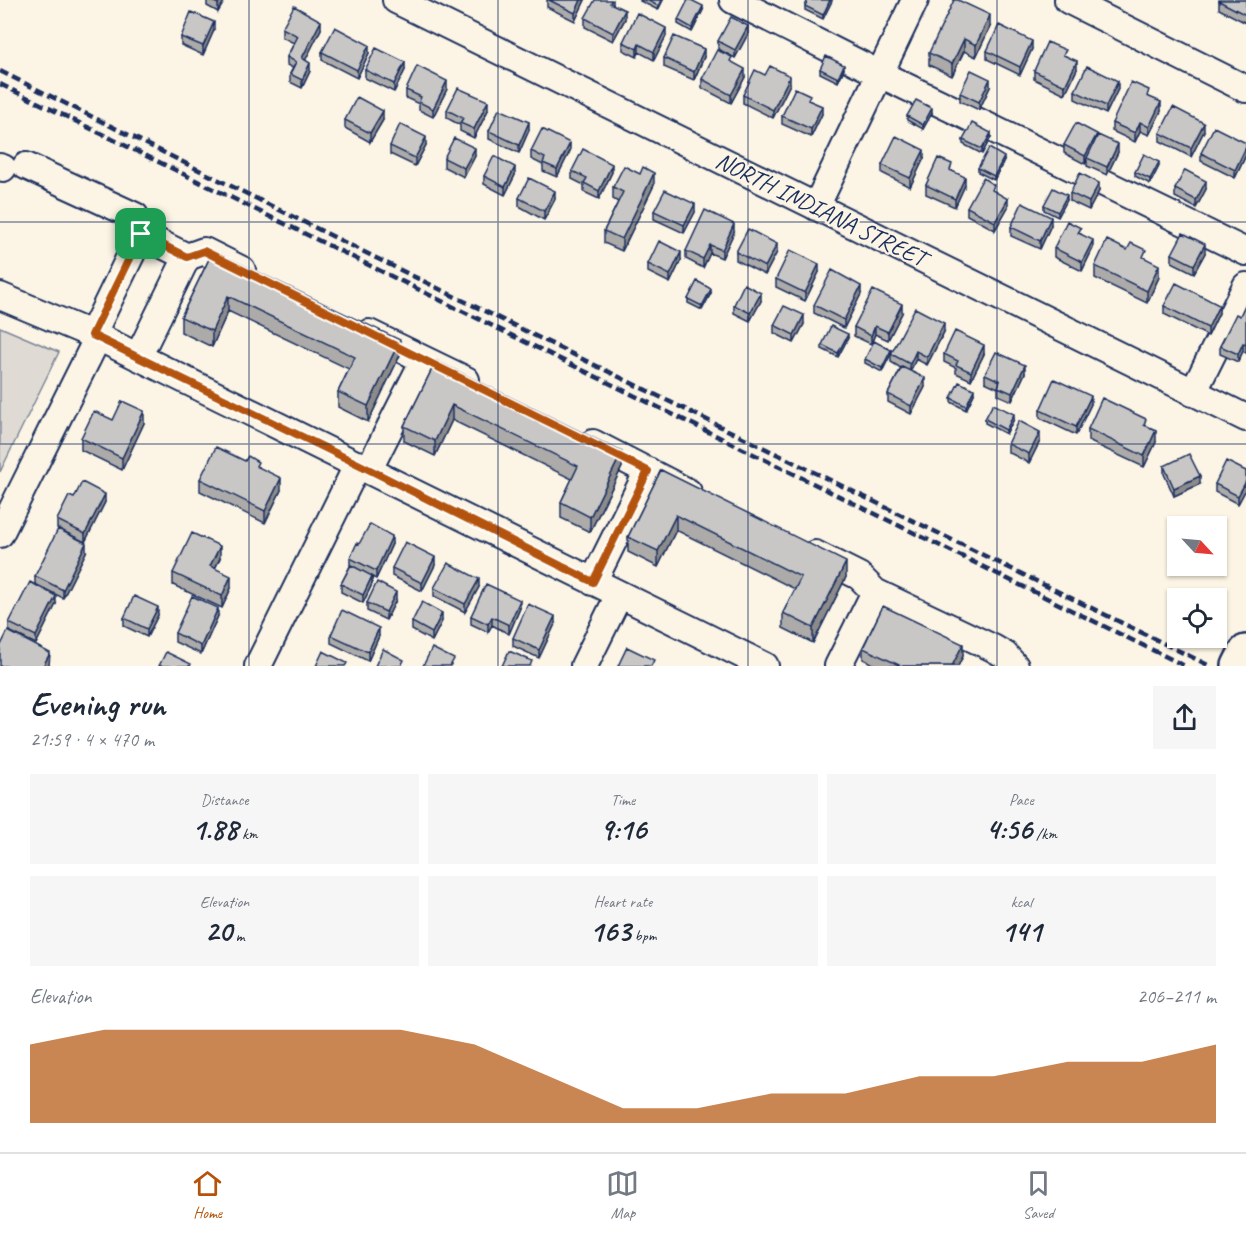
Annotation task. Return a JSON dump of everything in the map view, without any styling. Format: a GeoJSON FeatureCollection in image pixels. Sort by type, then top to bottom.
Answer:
{"type":"FeatureCollection","features":[{"type":"Feature","properties":{"kind":"main road"},"geometry":{"type":"LineString","coordinates":[[1239,666],[1246,652]]}},
{"type":"Feature","properties":{"kind":"street","name":"NORTH INDIANA STREET"},"geometry":{"type":"LineString","coordinates":[[396,0],[1246,418]]}},
{"type":"Feature","properties":{"kind":"street"},"geometry":{"type":"LineString","coordinates":[[733,0],[1246,252]]}},
{"type":"Feature","properties":{"kind":"street"},"geometry":{"type":"LineString","coordinates":[[816,207],[915,0]]}},
{"type":"Feature","properties":{"kind":"street"},"geometry":{"type":"LineString","coordinates":[[1068,0],[1112,5],[1246,89]]}},
{"type":"Feature","properties":{"kind":"street"},"geometry":{"type":"LineString","coordinates":[[0,534],[141,234],[135,216],[10,167]]}},
{"type":"Feature","properties":{"kind":"street"},"geometry":{"type":"LineString","coordinates":[[141,234],[187,257]]}},
{"type":"Feature","properties":{"kind":"street"},"geometry":{"type":"LineString","coordinates":[[138,357],[187,257],[204,251],[267,282]]}},
{"type":"Feature","properties":{"kind":"street"},"geometry":{"type":"LineString","coordinates":[[1193,393],[1246,286]]}},
{"type":"Feature","properties":{"kind":"street"},"geometry":{"type":"LineString","coordinates":[[0,296],[95,336],[765,666]]}},
{"type":"Feature","properties":{"kind":"street"},"geometry":{"type":"LineString","coordinates":[[351,324],[488,391]]}},
{"type":"Feature","properties":{"kind":"street"},"geometry":{"type":"LineString","coordinates":[[258,666],[424,360]]}},
{"type":"Feature","properties":{"kind":"street"},"geometry":{"type":"LineString","coordinates":[[573,433],[712,504]]}},
{"type":"Feature","properties":{"kind":"street"},"geometry":{"type":"LineString","coordinates":[[593,582],[648,471]]}},
{"type":"Feature","properties":{"kind":"street"},"geometry":{"type":"LineString","coordinates":[[796,545],[859,576],[875,592],[993,648],[1015,666]]}},
{"type":"Feature","properties":{"kind":"street"},"geometry":{"type":"LineString","coordinates":[[838,666],[875,592]]}},
{"type":"Feature","properties":{"kind":"street"},"geometry":{"type":"LineString","coordinates":[[584,666],[619,594]]}},
{"type":"Feature","properties":{"kind":"shaded area"},"geometry":{"type":"Polygon","coordinates":[[[0,327],[59,352],[0,472],[0,327]]]}},
{"type":"Feature","properties":{"kind":"building"},"geometry":{"type":"Polygon","coordinates":[[[549,0],[581,0],[575,13],[549,0]]]}},
{"type":"Feature","properties":{"kind":"building"},"geometry":{"type":"Polygon","coordinates":[[[595,0],[611,0],[610,3],[625,10],[613,33],[585,18],[595,0]]]}},
{"type":"Feature","properties":{"kind":"building"},"geometry":{"type":"Polygon","coordinates":[[[647,0],[661,0],[658,6],[647,0]]]}},
{"type":"Feature","properties":{"kind":"building"},"geometry":{"type":"Polygon","coordinates":[[[688,0],[703,6],[692,28],[678,20],[688,0]]]}},
{"type":"Feature","properties":{"kind":"building"},"geometry":{"type":"Polygon","coordinates":[[[808,0],[830,0],[823,15],[805,6],[808,0]]]}},
{"type":"Feature","properties":{"kind":"building"},"geometry":{"type":"Polygon","coordinates":[[[954,0],[990,15],[976,45],[964,39],[952,64],[929,53],[954,0]]]}},
{"type":"Feature","properties":{"kind":"building"},"geometry":{"type":"Polygon","coordinates":[[[1246,0],[1246,15],[1219,1],[1246,0]]]}},
{"type":"Feature","properties":{"kind":"building"},"geometry":{"type":"Polygon","coordinates":[[[294,6],[321,21],[302,58],[310,63],[302,80],[290,74],[296,62],[287,57],[298,36],[282,28],[294,6]]]}},
{"type":"Feature","properties":{"kind":"building"},"geometry":{"type":"Polygon","coordinates":[[[191,12],[214,22],[203,46],[181,37],[191,12]]]}},
{"type":"Feature","properties":{"kind":"building"},"geometry":{"type":"Polygon","coordinates":[[[637,13],[666,28],[654,52],[639,44],[637,49],[623,42],[637,13]]]}},
{"type":"Feature","properties":{"kind":"building"},"geometry":{"type":"Polygon","coordinates":[[[731,17],[748,26],[735,50],[718,41],[731,17]]]}},
{"type":"Feature","properties":{"kind":"building"},"geometry":{"type":"Polygon","coordinates":[[[999,25],[1032,41],[1020,67],[987,51],[999,25]]]}},
{"type":"Feature","properties":{"kind":"building"},"geometry":{"type":"Polygon","coordinates":[[[335,27],[369,45],[357,70],[322,52],[335,27]]]}},
{"type":"Feature","properties":{"kind":"building"},"geometry":{"type":"Polygon","coordinates":[[[674,36],[704,49],[694,72],[664,58],[674,36]]]}},
{"type":"Feature","properties":{"kind":"building"},"geometry":{"type":"Polygon","coordinates":[[[1047,42],[1066,50],[1063,55],[1077,61],[1065,86],[1034,71],[1047,42]]]}},
{"type":"Feature","properties":{"kind":"building"},"geometry":{"type":"Polygon","coordinates":[[[376,48],[405,62],[394,84],[365,70],[376,48]]]}},
{"type":"Feature","properties":{"kind":"building"},"geometry":{"type":"Polygon","coordinates":[[[717,50],[732,57],[730,61],[745,69],[731,95],[702,79],[717,50]]]}},
{"type":"Feature","properties":{"kind":"building"},"geometry":{"type":"Polygon","coordinates":[[[826,56],[844,65],[838,78],[820,69],[826,56]]]}},
{"type":"Feature","properties":{"kind":"building"},"geometry":{"type":"Polygon","coordinates":[[[417,66],[447,81],[433,109],[419,102],[421,97],[406,90],[417,66]]]}},
{"type":"Feature","properties":{"kind":"building"},"geometry":{"type":"Polygon","coordinates":[[[770,66],[790,76],[773,110],[743,95],[755,70],[765,75],[770,66]]]}},
{"type":"Feature","properties":{"kind":"building"},"geometry":{"type":"Polygon","coordinates":[[[1087,66],[1118,81],[1106,106],[1075,91],[1087,66]]]}},
{"type":"Feature","properties":{"kind":"building"},"geometry":{"type":"Polygon","coordinates":[[[971,70],[990,79],[979,102],[960,93],[971,70]]]}},
{"type":"Feature","properties":{"kind":"building"},"geometry":{"type":"Polygon","coordinates":[[[1131,82],[1149,90],[1147,96],[1161,102],[1149,127],[1140,122],[1135,133],[1112,123],[1131,82]]]}},
{"type":"Feature","properties":{"kind":"building"},"geometry":{"type":"Polygon","coordinates":[[[458,88],[488,101],[474,129],[460,123],[463,118],[447,110],[458,88]]]}},
{"type":"Feature","properties":{"kind":"building"},"geometry":{"type":"Polygon","coordinates":[[[795,88],[810,95],[808,100],[822,106],[811,129],[782,116],[795,88]]]}},
{"type":"Feature","properties":{"kind":"building"},"geometry":{"type":"Polygon","coordinates":[[[357,97],[383,111],[370,133],[345,120],[357,97]]]}},
{"type":"Feature","properties":{"kind":"building"},"geometry":{"type":"Polygon","coordinates":[[[916,100],[932,108],[923,125],[907,116],[916,100]]]}},
{"type":"Feature","properties":{"kind":"building"},"geometry":{"type":"Polygon","coordinates":[[[1173,107],[1204,123],[1191,148],[1160,133],[1173,107]]]}},
{"type":"Feature","properties":{"kind":"building"},"geometry":{"type":"Polygon","coordinates":[[[499,109],[529,122],[519,145],[489,131],[499,109]]]}},
{"type":"Feature","properties":{"kind":"building"},"geometry":{"type":"Polygon","coordinates":[[[972,123],[991,133],[982,149],[963,140],[972,123]]]}},
{"type":"Feature","properties":{"kind":"building"},"geometry":{"type":"Polygon","coordinates":[[[1076,123],[1097,134],[1085,156],[1064,145],[1076,123]]]}},
{"type":"Feature","properties":{"kind":"building"},"geometry":{"type":"Polygon","coordinates":[[[400,124],[426,137],[415,158],[390,146],[400,124]]]}},
{"type":"Feature","properties":{"kind":"building"},"geometry":{"type":"Polygon","coordinates":[[[1214,127],[1246,143],[1235,170],[1201,153],[1214,127]]]}},
{"type":"Feature","properties":{"kind":"building"},"geometry":{"type":"Polygon","coordinates":[[[542,129],[570,143],[557,169],[543,163],[545,158],[531,151],[542,129]]]}},
{"type":"Feature","properties":{"kind":"building"},"geometry":{"type":"Polygon","coordinates":[[[1098,135],[1118,144],[1107,167],[1087,158],[1098,135]]]}},
{"type":"Feature","properties":{"kind":"building"},"geometry":{"type":"Polygon","coordinates":[[[896,136],[924,150],[910,178],[882,165],[896,136]]]}},
{"type":"Feature","properties":{"kind":"building"},"geometry":{"type":"Polygon","coordinates":[[[454,138],[475,148],[464,168],[444,158],[454,138]]]}},
{"type":"Feature","properties":{"kind":"building"},"geometry":{"type":"Polygon","coordinates":[[[989,148],[1004,157],[994,176],[978,168],[989,148]]]}},
{"type":"Feature","properties":{"kind":"building"},"geometry":{"type":"Polygon","coordinates":[[[583,149],[612,164],[599,191],[584,183],[587,178],[572,171],[583,149]]]}},
{"type":"Feature","properties":{"kind":"building"},"geometry":{"type":"Polygon","coordinates":[[[1144,154],[1159,162],[1150,179],[1135,172],[1144,154]]]}},
{"type":"Feature","properties":{"kind":"building"},"geometry":{"type":"Polygon","coordinates":[[[494,156],[515,167],[505,187],[484,176],[494,156]]]}},
{"type":"Feature","properties":{"kind":"building"},"geometry":{"type":"Polygon","coordinates":[[[938,158],[952,164],[950,170],[965,177],[955,199],[926,185],[938,158]]]}},
{"type":"Feature","properties":{"kind":"building"},"geometry":{"type":"Polygon","coordinates":[[[624,166],[640,174],[643,167],[654,173],[622,239],[604,231],[623,192],[613,187],[624,166]]]}},
{"type":"Feature","properties":{"kind":"building"},"geometry":{"type":"Polygon","coordinates":[[[1185,170],[1206,181],[1196,200],[1175,189],[1185,170]]]}},
{"type":"Feature","properties":{"kind":"building"},"geometry":{"type":"Polygon","coordinates":[[[1080,173],[1099,183],[1089,202],[1070,193],[1080,173]]]}},
{"type":"Feature","properties":{"kind":"building"},"geometry":{"type":"Polygon","coordinates":[[[529,178],[555,191],[544,211],[519,198],[529,178]]]}},
{"type":"Feature","properties":{"kind":"building"},"geometry":{"type":"Polygon","coordinates":[[[983,178],[994,185],[992,190],[1008,199],[995,222],[967,207],[983,178]]]}},
{"type":"Feature","properties":{"kind":"building"},"geometry":{"type":"Polygon","coordinates":[[[1053,188],[1067,195],[1058,212],[1044,205],[1053,188]]]}},
{"type":"Feature","properties":{"kind":"building"},"geometry":{"type":"Polygon","coordinates":[[[665,190],[695,204],[684,225],[654,211],[665,190]]]}},
{"type":"Feature","properties":{"kind":"building"},"geometry":{"type":"Polygon","coordinates":[[[1022,203],[1051,217],[1040,241],[1011,227],[1022,203]]]}},
{"type":"Feature","properties":{"kind":"building"},"geometry":{"type":"Polygon","coordinates":[[[705,210],[734,224],[722,250],[710,245],[703,259],[686,251],[705,210]]]}},
{"type":"Feature","properties":{"kind":"building"},"geometry":{"type":"Polygon","coordinates":[[[1067,221],[1081,228],[1078,233],[1093,240],[1082,262],[1054,248],[1067,221]]]}},
{"type":"Feature","properties":{"kind":"building"},"geometry":{"type":"Polygon","coordinates":[[[748,229],[777,244],[765,267],[736,252],[748,229]]]}},
{"type":"Feature","properties":{"kind":"building"},"geometry":{"type":"Polygon","coordinates":[[[1183,233],[1205,244],[1194,265],[1172,254],[1183,233]]]}},
{"type":"Feature","properties":{"kind":"building"},"geometry":{"type":"Polygon","coordinates":[[[1107,240],[1127,250],[1131,243],[1146,250],[1143,257],[1159,265],[1147,291],[1095,266],[1107,240]]]}},
{"type":"Feature","properties":{"kind":"building"},"geometry":{"type":"Polygon","coordinates":[[[659,241],[681,252],[670,275],[648,264],[659,241]]]}},
{"type":"Feature","properties":{"kind":"building"},"geometry":{"type":"Polygon","coordinates":[[[790,250],[819,264],[805,293],[776,279],[790,250]]]}},
{"type":"Feature","properties":{"kind":"building"},"geometry":{"type":"Polygon","coordinates":[[[213,251],[400,340],[368,406],[338,392],[355,357],[228,296],[212,331],[181,317],[213,251]]]}},
{"type":"Feature","properties":{"kind":"building"},"geometry":{"type":"Polygon","coordinates":[[[832,270],[861,286],[844,320],[814,305],[832,270]]]}},
{"type":"Feature","properties":{"kind":"building"},"geometry":{"type":"Polygon","coordinates":[[[697,281],[711,289],[702,306],[688,299],[697,281]]]}},
{"type":"Feature","properties":{"kind":"building"},"geometry":{"type":"Polygon","coordinates":[[[1176,283],[1219,305],[1208,328],[1164,306],[1176,283]]]}},
{"type":"Feature","properties":{"kind":"building"},"geometry":{"type":"Polygon","coordinates":[[[744,284],[761,293],[750,313],[734,305],[744,284]]]}},
{"type":"Feature","properties":{"kind":"building"},"geometry":{"type":"Polygon","coordinates":[[[873,290],[902,304],[888,332],[875,326],[871,336],[854,327],[873,290]]]}},
{"type":"Feature","properties":{"kind":"building"},"geometry":{"type":"Polygon","coordinates":[[[1246,303],[1246,344],[1243,343],[1238,354],[1220,346],[1236,314],[1240,316],[1246,303]]]}},
{"type":"Feature","properties":{"kind":"building"},"geometry":{"type":"Polygon","coordinates":[[[784,306],[804,315],[794,335],[774,325],[784,306]]]}},
{"type":"Feature","properties":{"kind":"building"},"geometry":{"type":"Polygon","coordinates":[[[915,308],[944,323],[927,357],[916,351],[910,364],[891,354],[915,308]]]}},
{"type":"Feature","properties":{"kind":"building"},"geometry":{"type":"Polygon","coordinates":[[[831,326],[848,334],[838,353],[822,345],[831,326]]]}},
{"type":"Feature","properties":{"kind":"building"},"geometry":{"type":"Polygon","coordinates":[[[955,331],[984,345],[971,372],[956,365],[958,361],[944,354],[955,331]]]}},
{"type":"Feature","properties":{"kind":"building"},"geometry":{"type":"Polygon","coordinates":[[[874,341],[891,350],[882,368],[865,359],[874,341]]]}},
{"type":"Feature","properties":{"kind":"building"},"geometry":{"type":"Polygon","coordinates":[[[996,352],[1025,365],[1012,393],[998,387],[1000,381],[985,374],[996,352]]]}},
{"type":"Feature","properties":{"kind":"building"},"geometry":{"type":"Polygon","coordinates":[[[436,361],[622,452],[590,517],[561,502],[578,466],[452,405],[435,441],[404,426],[436,361]]]}},
{"type":"Feature","properties":{"kind":"building"},"geometry":{"type":"Polygon","coordinates":[[[902,367],[925,378],[911,406],[888,394],[902,367]]]}},
{"type":"Feature","properties":{"kind":"building"},"geometry":{"type":"Polygon","coordinates":[[[1054,379],[1091,396],[1076,427],[1040,410],[1054,379]]]}},
{"type":"Feature","properties":{"kind":"building"},"geometry":{"type":"Polygon","coordinates":[[[959,382],[974,389],[966,406],[951,398],[959,382]]]}},
{"type":"Feature","properties":{"kind":"building"},"geometry":{"type":"Polygon","coordinates":[[[1102,398],[1146,419],[1144,425],[1156,430],[1144,456],[1088,429],[1102,398]]]}},
{"type":"Feature","properties":{"kind":"building"},"geometry":{"type":"Polygon","coordinates":[[[122,401],[144,411],[122,458],[81,438],[94,411],[113,420],[122,401]]]}},
{"type":"Feature","properties":{"kind":"building"},"geometry":{"type":"Polygon","coordinates":[[[993,404],[1014,414],[1006,430],[985,419],[993,404]]]}},
{"type":"Feature","properties":{"kind":"building"},"geometry":{"type":"Polygon","coordinates":[[[1019,421],[1040,432],[1029,454],[1008,444],[1019,421]]]}},
{"type":"Feature","properties":{"kind":"building"},"geometry":{"type":"Polygon","coordinates":[[[216,447],[245,461],[248,456],[258,462],[256,466],[281,478],[265,511],[200,479],[216,447]]]}},
{"type":"Feature","properties":{"kind":"building"},"geometry":{"type":"Polygon","coordinates":[[[1189,454],[1200,476],[1174,488],[1164,466],[1189,454]]]}},
{"type":"Feature","properties":{"kind":"building"},"geometry":{"type":"Polygon","coordinates":[[[1226,461],[1246,471],[1246,481],[1238,496],[1215,484],[1226,461]]]}},
{"type":"Feature","properties":{"kind":"building"},"geometry":{"type":"Polygon","coordinates":[[[661,470],[846,562],[813,628],[783,613],[801,577],[676,515],[658,551],[628,537],[661,470]]]}},
{"type":"Feature","properties":{"kind":"building"},"geometry":{"type":"Polygon","coordinates":[[[82,482],[105,494],[85,534],[57,520],[69,496],[74,498],[82,482]]]}},
{"type":"Feature","properties":{"kind":"building"},"geometry":{"type":"Polygon","coordinates":[[[370,524],[392,536],[376,571],[350,558],[370,524]]]}},
{"type":"Feature","properties":{"kind":"building"},"geometry":{"type":"Polygon","coordinates":[[[58,529],[86,543],[63,590],[35,576],[58,529]]]}},
{"type":"Feature","properties":{"kind":"building"},"geometry":{"type":"Polygon","coordinates":[[[192,533],[220,546],[210,566],[231,576],[222,596],[173,573],[192,533]]]}},
{"type":"Feature","properties":{"kind":"building"},"geometry":{"type":"Polygon","coordinates":[[[405,542],[435,557],[422,583],[392,568],[405,542]]]}},
{"type":"Feature","properties":{"kind":"building"},"geometry":{"type":"Polygon","coordinates":[[[448,563],[479,579],[465,604],[434,588],[448,563]]]}},
{"type":"Feature","properties":{"kind":"building"},"geometry":{"type":"Polygon","coordinates":[[[351,565],[372,576],[363,595],[341,584],[351,565]]]}},
{"type":"Feature","properties":{"kind":"building"},"geometry":{"type":"Polygon","coordinates":[[[30,582],[56,596],[36,636],[9,623],[30,582]]]}},
{"type":"Feature","properties":{"kind":"building"},"geometry":{"type":"Polygon","coordinates":[[[377,582],[396,592],[386,612],[367,603],[377,582]]]}},
{"type":"Feature","properties":{"kind":"building"},"geometry":{"type":"Polygon","coordinates":[[[486,584],[520,600],[509,625],[492,617],[488,624],[471,616],[486,584]]]}},
{"type":"Feature","properties":{"kind":"building"},"geometry":{"type":"Polygon","coordinates":[[[134,596],[158,607],[147,629],[124,618],[134,596]]]}},
{"type":"Feature","properties":{"kind":"building"},"geometry":{"type":"Polygon","coordinates":[[[192,596],[218,608],[201,646],[175,633],[192,596]]]}},
{"type":"Feature","properties":{"kind":"building"},"geometry":{"type":"Polygon","coordinates":[[[422,602],[442,613],[432,633],[412,622],[422,602]]]}},
{"type":"Feature","properties":{"kind":"building"},"geometry":{"type":"Polygon","coordinates":[[[528,604],[555,616],[539,650],[513,638],[528,604]]]}},
{"type":"Feature","properties":{"kind":"building"},"geometry":{"type":"Polygon","coordinates":[[[883,606],[963,644],[952,666],[901,666],[863,648],[883,606]]]}},
{"type":"Feature","properties":{"kind":"building"},"geometry":{"type":"Polygon","coordinates":[[[342,610],[379,628],[368,652],[331,635],[342,610]]]}},
{"type":"Feature","properties":{"kind":"building"},"geometry":{"type":"Polygon","coordinates":[[[8,631],[50,653],[43,666],[0,666],[0,647],[8,631]]]}},
{"type":"Feature","properties":{"kind":"building"},"geometry":{"type":"Polygon","coordinates":[[[627,647],[654,660],[651,666],[618,666],[627,647]]]}},
{"type":"Feature","properties":{"kind":"building"},"geometry":{"type":"Polygon","coordinates":[[[432,648],[454,659],[450,666],[423,666],[432,648]]]}},
{"type":"Feature","properties":{"kind":"building"},"geometry":{"type":"Polygon","coordinates":[[[383,649],[404,660],[401,666],[375,666],[383,649]]]}},
{"type":"Feature","properties":{"kind":"building"},"geometry":{"type":"Polygon","coordinates":[[[323,651],[347,663],[345,666],[316,666],[323,651]]]}},
{"type":"Feature","properties":{"kind":"building"},"geometry":{"type":"Polygon","coordinates":[[[509,651],[532,661],[530,666],[502,666],[509,651]]]}},
{"type":"Feature","properties":{"kind":"building"},"geometry":{"type":"Polygon","coordinates":[[[166,652],[191,664],[190,666],[159,666],[166,652]]]}},
{"type":"Feature","properties":{"kind":"railway"},"geometry":{"type":"LineString","coordinates":[[0,71],[376,258],[1210,666]]}},
{"type":"Feature","properties":{"kind":"railway"},"geometry":{"type":"LineString","coordinates":[[0,84],[1185,666]]}},
{"type":"Feature","properties":{"kind":"route"},"geometry":{"type":"LineString","coordinates":[[141,234],[187,257],[204,251],[648,471],[593,582],[358,464],[92,335],[141,234]]}}]}
